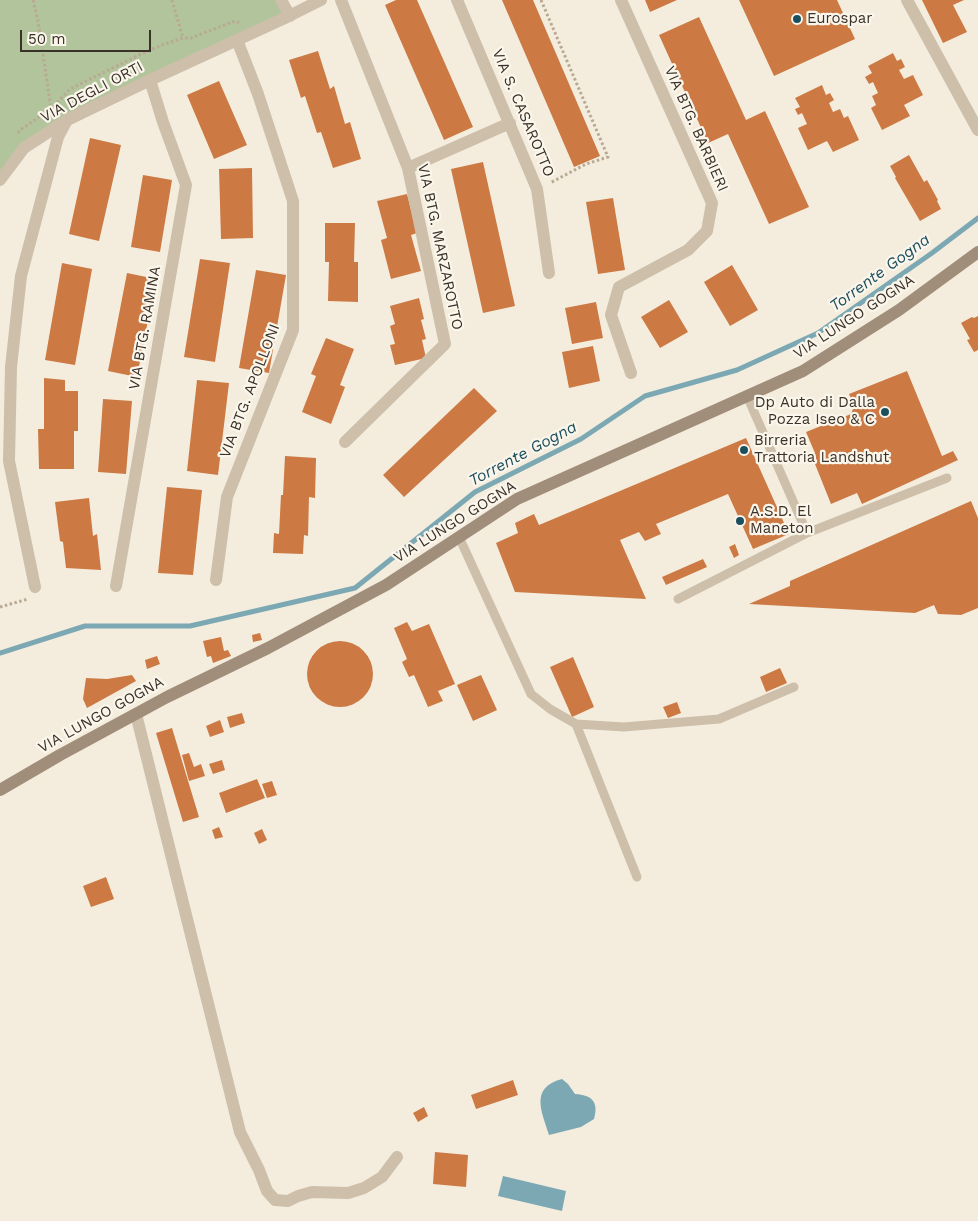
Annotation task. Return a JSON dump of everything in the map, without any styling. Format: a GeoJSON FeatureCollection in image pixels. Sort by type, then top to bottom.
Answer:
{"type":"FeatureCollection","features":[{"type":"Feature","properties":{"kind":"street"},"geometry":{"type":"LineString","coordinates":[[281,0],[290,16]]}},
{"type":"Feature","properties":{"kind":"street","name":"VIA DEGLI ORTI"},"geometry":{"type":"LineString","coordinates":[[0,180],[24,148],[67,120],[321,0]]}},
{"type":"Feature","properties":{"kind":"street","name":"VIA BTG. MARZAROTTO"},"geometry":{"type":"LineString","coordinates":[[341,0],[408,168],[445,344],[345,442]]}},
{"type":"Feature","properties":{"kind":"street","name":"VIA S. CASAROTTO"},"geometry":{"type":"LineString","coordinates":[[457,0],[537,189],[549,273]]}},
{"type":"Feature","properties":{"kind":"street","name":"VIA BTG. BARBIERI"},"geometry":{"type":"LineString","coordinates":[[621,0],[712,203],[707,232],[688,250],[619,287],[611,315],[631,373]]}},
{"type":"Feature","properties":{"kind":"street"},"geometry":{"type":"LineString","coordinates":[[907,0],[978,130]]}},
{"type":"Feature","properties":{"kind":"street","name":"VIA BTG. APOLLONI"},"geometry":{"type":"LineString","coordinates":[[216,580],[227,497],[293,330],[293,201],[258,94],[237,40]]}},
{"type":"Feature","properties":{"kind":"street","name":"VIA BTG. RAMINA"},"geometry":{"type":"LineString","coordinates":[[116,586],[186,185],[162,122],[150,80]]}},
{"type":"Feature","properties":{"kind":"street"},"geometry":{"type":"LineString","coordinates":[[35,587],[6,482],[9,461],[11,367],[21,276],[58,137],[67,120]]}},
{"type":"Feature","properties":{"kind":"street"},"geometry":{"type":"LineString","coordinates":[[408,168],[510,123]]}},
{"type":"Feature","properties":{"kind":"street","name":"VIA LUNGO GOGNA"},"geometry":{"type":"LineString","coordinates":[[0,790],[167,697],[268,648],[386,585],[517,499],[803,371],[899,310],[977,255]]}},
{"type":"Feature","properties":{"kind":"street"},"geometry":{"type":"LineString","coordinates":[[136,714],[240,1132],[267,1191],[275,1200],[288,1201],[312,1192],[348,1193],[364,1188],[382,1178],[397,1157]]}},
{"type":"Feature","properties":{"kind":"lane"},"geometry":{"type":"LineString","coordinates":[[747,396],[807,533]]}},
{"type":"Feature","properties":{"kind":"lane"},"geometry":{"type":"LineString","coordinates":[[678,599],[807,533],[948,478]]}},
{"type":"Feature","properties":{"kind":"lane"},"geometry":{"type":"LineString","coordinates":[[459,537],[531,694],[550,709],[576,724],[624,727],[719,719],[794,687]]}},
{"type":"Feature","properties":{"kind":"lane"},"geometry":{"type":"LineString","coordinates":[[576,724],[637,877]]}},
{"type":"Feature","properties":{"kind":"path"},"geometry":{"type":"LineString","coordinates":[[33,0],[38,21],[51,109]]}},
{"type":"Feature","properties":{"kind":"path"},"geometry":{"type":"LineString","coordinates":[[172,0],[183,38]]}},
{"type":"Feature","properties":{"kind":"path"},"geometry":{"type":"LineString","coordinates":[[537,189],[586,164],[608,157],[540,0]]}},
{"type":"Feature","properties":{"kind":"path"},"geometry":{"type":"LineString","coordinates":[[16,137],[20,130],[51,109],[70,89],[139,55],[235,21],[256,31]]}},
{"type":"Feature","properties":{"kind":"path"},"geometry":{"type":"LineString","coordinates":[[0,607],[38,597],[35,587]]}},
{"type":"Feature","properties":{"kind":"green space"},"geometry":{"type":"Polygon","coordinates":[[[0,0],[281,0],[290,16],[24,148],[0,180],[0,0]]]}},
{"type":"Feature","properties":{"kind":"water"},"geometry":{"type":"Polygon","coordinates":[[[562,1079],[575,1094],[586,1096],[593,1100],[596,1108],[594,1119],[581,1127],[549,1135],[540,1102],[545,1088],[562,1079]]]}},
{"type":"Feature","properties":{"kind":"water"},"geometry":{"type":"Polygon","coordinates":[[[503,1176],[566,1191],[562,1211],[498,1196],[503,1176]]]}},
{"type":"Feature","properties":{"kind":"building"},"geometry":{"type":"Polygon","coordinates":[[[396,0],[417,0],[473,127],[444,140],[385,5],[396,0]]]}},
{"type":"Feature","properties":{"kind":"building"},"geometry":{"type":"Polygon","coordinates":[[[502,0],[533,0],[600,156],[574,167],[502,0]]]}},
{"type":"Feature","properties":{"kind":"building"},"geometry":{"type":"Polygon","coordinates":[[[645,0],[677,0],[650,12],[645,0]]]}},
{"type":"Feature","properties":{"kind":"building","name":"Eurospar"},"geometry":{"type":"Polygon","coordinates":[[[739,0],[837,0],[855,39],[774,76],[739,0]]]}},
{"type":"Feature","properties":{"kind":"building"},"geometry":{"type":"Polygon","coordinates":[[[922,0],[964,0],[953,5],[967,32],[943,43],[922,0]]]}},
{"type":"Feature","properties":{"kind":"building"},"geometry":{"type":"Polygon","coordinates":[[[699,17],[746,120],[765,111],[809,207],[769,224],[728,134],[708,143],[659,35],[699,17]]]}},
{"type":"Feature","properties":{"kind":"building"},"geometry":{"type":"Polygon","coordinates":[[[318,51],[330,89],[334,86],[345,124],[350,122],[361,159],[333,168],[321,132],[317,133],[305,96],[301,98],[289,60],[318,51]]]}},
{"type":"Feature","properties":{"kind":"building"},"geometry":{"type":"Polygon","coordinates":[[[893,53],[897,61],[901,59],[905,67],[899,70],[904,79],[913,75],[923,95],[904,105],[910,116],[882,130],[871,108],[876,105],[872,96],[878,93],[873,82],[869,84],[865,77],[872,73],[868,66],[893,53]]]}},
{"type":"Feature","properties":{"kind":"building"},"geometry":{"type":"Polygon","coordinates":[[[219,81],[247,145],[214,159],[187,95],[219,81]]]}},
{"type":"Feature","properties":{"kind":"building"},"geometry":{"type":"Polygon","coordinates":[[[822,85],[826,95],[830,93],[834,100],[829,103],[833,112],[840,109],[844,118],[848,116],[859,140],[833,152],[827,141],[808,150],[798,128],[807,124],[802,113],[798,115],[795,109],[800,107],[795,98],[822,85]]]}},
{"type":"Feature","properties":{"kind":"building"},"geometry":{"type":"Polygon","coordinates":[[[90,138],[121,145],[99,241],[69,234],[90,138]]]}},
{"type":"Feature","properties":{"kind":"building"},"geometry":{"type":"Polygon","coordinates":[[[909,155],[924,182],[927,180],[941,209],[920,221],[890,166],[909,155]]]}},
{"type":"Feature","properties":{"kind":"building"},"geometry":{"type":"Polygon","coordinates":[[[483,162],[515,306],[483,313],[451,169],[483,162]]]}},
{"type":"Feature","properties":{"kind":"building"},"geometry":{"type":"Polygon","coordinates":[[[252,168],[253,238],[221,239],[219,169],[252,168]]]}},
{"type":"Feature","properties":{"kind":"building"},"geometry":{"type":"Polygon","coordinates":[[[143,175],[172,180],[160,252],[131,247],[143,175]]]}},
{"type":"Feature","properties":{"kind":"building"},"geometry":{"type":"Polygon","coordinates":[[[407,194],[417,233],[411,235],[421,271],[391,279],[381,240],[387,238],[377,201],[407,194]]]}},
{"type":"Feature","properties":{"kind":"building"},"geometry":{"type":"Polygon","coordinates":[[[613,198],[625,270],[598,274],[586,202],[613,198]]]}},
{"type":"Feature","properties":{"kind":"building"},"geometry":{"type":"Polygon","coordinates":[[[325,223],[355,223],[354,262],[358,262],[358,302],[328,301],[329,262],[325,262],[325,223]]]}},
{"type":"Feature","properties":{"kind":"building"},"geometry":{"type":"Polygon","coordinates":[[[200,259],[230,263],[215,362],[184,357],[200,259]]]}},
{"type":"Feature","properties":{"kind":"building"},"geometry":{"type":"Polygon","coordinates":[[[62,263],[92,269],[75,365],[45,360],[62,263]]]}},
{"type":"Feature","properties":{"kind":"building"},"geometry":{"type":"Polygon","coordinates":[[[732,265],[758,310],[730,326],[704,282],[732,265]]]}},
{"type":"Feature","properties":{"kind":"building"},"geometry":{"type":"Polygon","coordinates":[[[256,270],[286,275],[269,373],[239,368],[256,270]]]}},
{"type":"Feature","properties":{"kind":"building"},"geometry":{"type":"Polygon","coordinates":[[[127,273],[156,279],[137,377],[108,371],[127,273]]]}},
{"type":"Feature","properties":{"kind":"building"},"geometry":{"type":"Polygon","coordinates":[[[419,298],[424,319],[421,320],[426,339],[422,340],[426,358],[395,365],[390,345],[395,344],[390,326],[395,324],[390,306],[419,298]]]}},
{"type":"Feature","properties":{"kind":"building"},"geometry":{"type":"Polygon","coordinates":[[[669,300],[688,332],[660,348],[641,317],[669,300]]]}},
{"type":"Feature","properties":{"kind":"building"},"geometry":{"type":"Polygon","coordinates":[[[596,302],[603,338],[572,344],[565,308],[596,302]]]}},
{"type":"Feature","properties":{"kind":"building"},"geometry":{"type":"Polygon","coordinates":[[[978,316],[978,350],[974,352],[967,340],[970,339],[961,323],[978,316]]]}},
{"type":"Feature","properties":{"kind":"building"},"geometry":{"type":"Polygon","coordinates":[[[326,338],[354,349],[340,385],[345,387],[331,424],[302,412],[316,376],[311,374],[326,338]]]}},
{"type":"Feature","properties":{"kind":"building"},"geometry":{"type":"Polygon","coordinates":[[[593,346],[600,381],[569,388],[562,352],[593,346]]]}},
{"type":"Feature","properties":{"kind":"building"},"geometry":{"type":"Polygon","coordinates":[[[907,371],[942,456],[953,451],[958,460],[862,504],[857,493],[831,504],[811,454],[815,453],[806,432],[851,414],[854,406],[849,394],[907,371]]]}},
{"type":"Feature","properties":{"kind":"building"},"geometry":{"type":"Polygon","coordinates":[[[44,378],[65,380],[65,391],[78,391],[78,431],[74,431],[74,469],[39,469],[38,429],[44,429],[44,378]]]}},
{"type":"Feature","properties":{"kind":"building"},"geometry":{"type":"Polygon","coordinates":[[[197,380],[229,383],[218,475],[187,471],[197,380]]]}},
{"type":"Feature","properties":{"kind":"building"},"geometry":{"type":"Polygon","coordinates":[[[474,388],[497,411],[404,497],[383,475],[474,388]]]}},
{"type":"Feature","properties":{"kind":"building"},"geometry":{"type":"Polygon","coordinates":[[[103,399],[132,401],[126,474],[98,472],[103,399]]]}},
{"type":"Feature","properties":{"kind":"building"},"geometry":{"type":"Polygon","coordinates":[[[746,438],[789,534],[753,549],[728,494],[656,524],[661,534],[645,541],[639,532],[620,540],[646,599],[515,592],[496,543],[518,533],[515,523],[534,514],[539,525],[746,438]]]}},
{"type":"Feature","properties":{"kind":"building"},"geometry":{"type":"Polygon","coordinates":[[[285,456],[316,458],[315,498],[309,497],[308,536],[304,535],[303,554],[273,553],[274,533],[279,534],[285,456]]]}},
{"type":"Feature","properties":{"kind":"building"},"geometry":{"type":"Polygon","coordinates":[[[167,487],[202,490],[193,575],[158,573],[167,487]]]}},
{"type":"Feature","properties":{"kind":"building"},"geometry":{"type":"Polygon","coordinates":[[[89,498],[93,536],[97,534],[101,570],[66,568],[55,502],[89,498]]]}},
{"type":"Feature","properties":{"kind":"building"},"geometry":{"type":"Polygon","coordinates":[[[971,501],[978,518],[978,608],[961,615],[938,614],[934,605],[915,613],[749,604],[790,586],[790,581],[971,501]]]}},
{"type":"Feature","properties":{"kind":"building"},"geometry":{"type":"Polygon","coordinates":[[[735,544],[739,555],[734,558],[729,547],[735,544]]]}},
{"type":"Feature","properties":{"kind":"building"},"geometry":{"type":"Polygon","coordinates":[[[703,559],[707,567],[666,585],[662,577],[703,559]]]}},
{"type":"Feature","properties":{"kind":"building"},"geometry":{"type":"Polygon","coordinates":[[[407,622],[412,631],[429,624],[455,684],[438,691],[443,701],[428,707],[414,675],[409,677],[402,662],[407,659],[394,628],[407,622]]]}},
{"type":"Feature","properties":{"kind":"building"},"geometry":{"type":"Polygon","coordinates":[[[260,633],[262,640],[253,642],[252,635],[260,633]]]}},
{"type":"Feature","properties":{"kind":"building"},"geometry":{"type":"Polygon","coordinates":[[[221,637],[224,651],[228,650],[231,656],[213,663],[211,656],[207,657],[203,641],[221,637]]]}},
{"type":"Feature","properties":{"kind":"building"},"geometry":{"type":"Polygon","coordinates":[[[340,641],[353,643],[368,656],[371,661],[373,674],[371,687],[358,702],[353,705],[340,707],[327,705],[312,692],[309,687],[307,674],[309,661],[322,646],[327,643],[340,641]]]}},
{"type":"Feature","properties":{"kind":"building"},"geometry":{"type":"Polygon","coordinates":[[[157,656],[160,664],[147,669],[145,660],[157,656]]]}},
{"type":"Feature","properties":{"kind":"building"},"geometry":{"type":"Polygon","coordinates":[[[573,657],[594,707],[572,717],[550,667],[573,657]]]}},
{"type":"Feature","properties":{"kind":"building"},"geometry":{"type":"Polygon","coordinates":[[[780,668],[787,683],[766,692],[760,677],[780,668]]]}},
{"type":"Feature","properties":{"kind":"building"},"geometry":{"type":"Polygon","coordinates":[[[132,675],[136,681],[87,708],[83,699],[86,678],[107,679],[132,675]]]}},
{"type":"Feature","properties":{"kind":"building"},"geometry":{"type":"Polygon","coordinates":[[[481,675],[497,710],[473,721],[457,685],[481,675]]]}},
{"type":"Feature","properties":{"kind":"building"},"geometry":{"type":"Polygon","coordinates":[[[677,702],[681,713],[668,718],[663,707],[677,702]]]}},
{"type":"Feature","properties":{"kind":"building"},"geometry":{"type":"Polygon","coordinates":[[[242,713],[245,723],[230,728],[227,717],[242,713]]]}},
{"type":"Feature","properties":{"kind":"building"},"geometry":{"type":"Polygon","coordinates":[[[220,720],[224,732],[210,737],[206,726],[220,720]]]}},
{"type":"Feature","properties":{"kind":"building"},"geometry":{"type":"Polygon","coordinates":[[[172,728],[199,817],[183,822],[156,733],[172,728]]]}},
{"type":"Feature","properties":{"kind":"building"},"geometry":{"type":"Polygon","coordinates":[[[189,753],[194,767],[201,764],[205,776],[189,781],[182,755],[189,753]]]}},
{"type":"Feature","properties":{"kind":"building"},"geometry":{"type":"Polygon","coordinates":[[[222,760],[225,770],[213,774],[209,764],[222,760]]]}},
{"type":"Feature","properties":{"kind":"building"},"geometry":{"type":"Polygon","coordinates":[[[257,779],[265,798],[226,813],[219,793],[257,779]]]}},
{"type":"Feature","properties":{"kind":"building"},"geometry":{"type":"Polygon","coordinates":[[[272,781],[277,795],[267,798],[262,784],[272,781]]]}},
{"type":"Feature","properties":{"kind":"building"},"geometry":{"type":"Polygon","coordinates":[[[219,827],[223,837],[215,839],[212,830],[219,827]]]}},
{"type":"Feature","properties":{"kind":"building"},"geometry":{"type":"Polygon","coordinates":[[[262,829],[267,840],[259,844],[254,833],[262,829]]]}},
{"type":"Feature","properties":{"kind":"building"},"geometry":{"type":"Polygon","coordinates":[[[106,877],[114,899],[91,907],[83,886],[106,877]]]}},
{"type":"Feature","properties":{"kind":"building"},"geometry":{"type":"Polygon","coordinates":[[[513,1080],[518,1095],[476,1109],[471,1095],[513,1080]]]}},
{"type":"Feature","properties":{"kind":"building"},"geometry":{"type":"Polygon","coordinates":[[[424,1107],[428,1116],[418,1122],[413,1113],[424,1107]]]}},
{"type":"Feature","properties":{"kind":"building"},"geometry":{"type":"Polygon","coordinates":[[[435,1152],[468,1155],[466,1187],[433,1184],[435,1152]]]}},
{"type":"Feature","properties":{"kind":"waterway","name":"Torrente Gogna"},"geometry":{"type":"LineString","coordinates":[[0,653],[85,626],[190,626],[355,588],[475,492],[581,439],[645,396],[737,370],[818,333],[932,253],[978,218]]}},
{"type":"Feature","properties":{"kind":"place","name":"Eurospar"},"geometry":{"type":"Point","coordinates":[797,19]}},
{"type":"Feature","properties":{"kind":"place","name":"Dp Auto di Dalla Pozza Iseo & C"},"geometry":{"type":"Point","coordinates":[885,412]}},
{"type":"Feature","properties":{"kind":"place","name":"Birreria Trattoria Landshut"},"geometry":{"type":"Point","coordinates":[744,450]}},
{"type":"Feature","properties":{"kind":"place","name":"A.S.D. El Maneton"},"geometry":{"type":"Point","coordinates":[740,521]}}]}
